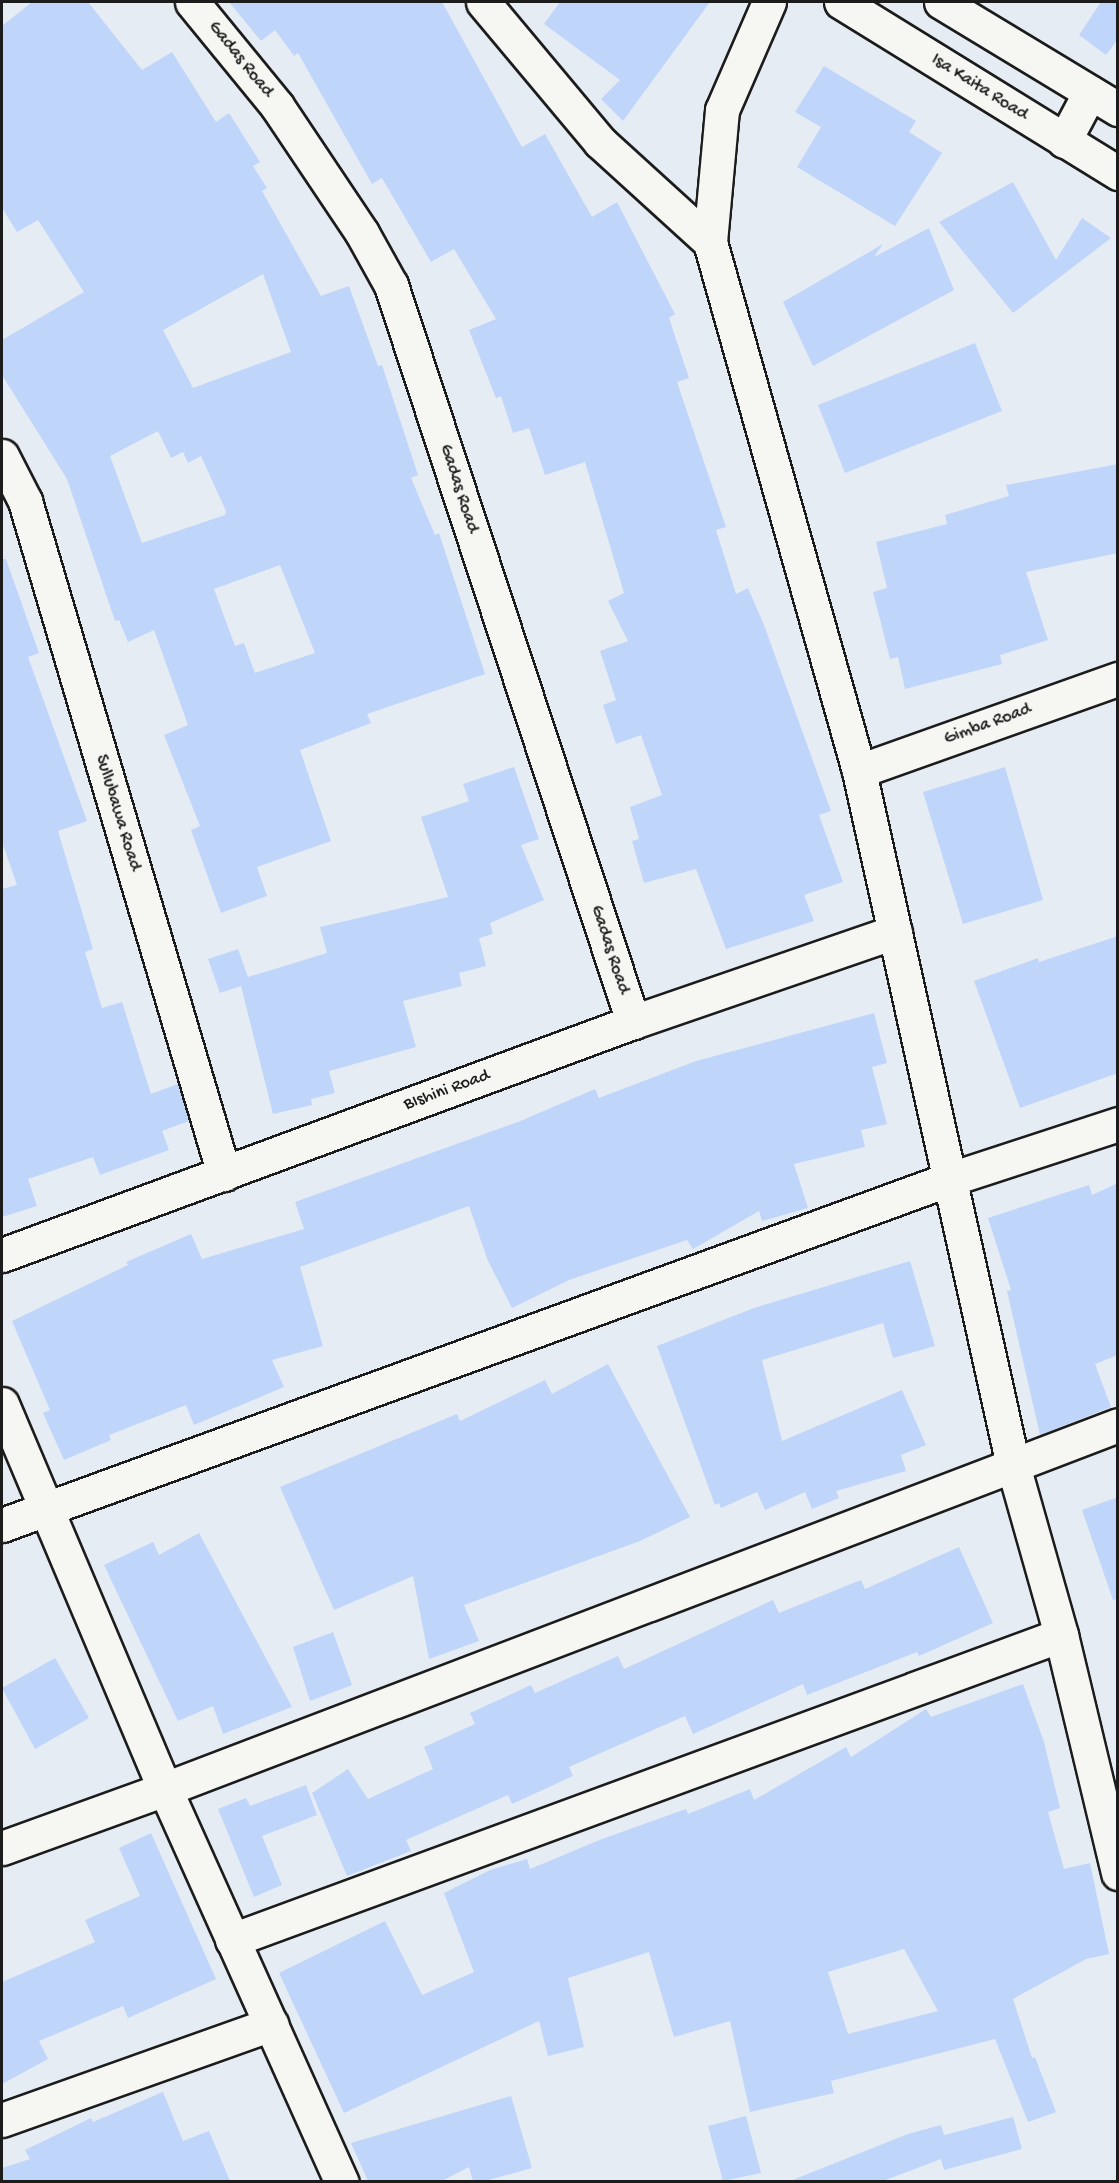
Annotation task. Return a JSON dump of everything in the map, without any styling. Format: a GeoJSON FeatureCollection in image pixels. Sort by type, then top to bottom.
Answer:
{"type":"FeatureCollection","features":[{"type":"Feature","properties":{"kind":"street","name":"Gadas Road"},"geometry":{"type":"LineString","coordinates":[[192,2],[277,106],[362,233],[391,285],[633,1022]]}},
{"type":"Feature","properties":{"kind":"street"},"geometry":{"type":"LineString","coordinates":[[483,2],[600,142],[710,242]]}},
{"type":"Feature","properties":{"kind":"street"},"geometry":{"type":"LineString","coordinates":[[769,2],[722,110],[710,242],[859,771],[947,1180],[1013,1465],[1061,1635],[1118,1873]]}},
{"type":"Feature","properties":{"kind":"street","name":"Isa Kaita Road"},"geometry":{"type":"LineString","coordinates":[[841,2],[1118,173]]}},
{"type":"Feature","properties":{"kind":"street"},"geometry":{"type":"LineString","coordinates":[[941,2],[1118,109]]}},
{"type":"Feature","properties":{"kind":"street"},"geometry":{"type":"LineString","coordinates":[[1064,141],[1090,92]]}},
{"type":"Feature","properties":{"kind":"street","name":"Sullubawa Road"},"geometry":{"type":"LineString","coordinates":[[2,456],[25,501],[224,1174]]}},
{"type":"Feature","properties":{"kind":"street","name":"Gimba Road"},"geometry":{"type":"LineString","coordinates":[[859,771],[1118,679]]}},
{"type":"Feature","properties":{"kind":"street","name":"BIshini Road"},"geometry":{"type":"LineString","coordinates":[[2,1255],[633,1022],[895,932]]}},
{"type":"Feature","properties":{"kind":"street"},"geometry":{"type":"LineString","coordinates":[[2,1525],[947,1180],[1118,1124]]}},
{"type":"Feature","properties":{"kind":"street"},"geometry":{"type":"LineString","coordinates":[[2,1404],[165,1789],[342,2181]]}},
{"type":"Feature","properties":{"kind":"street"},"geometry":{"type":"LineString","coordinates":[[2,1848],[165,1789],[1118,1425]]}},
{"type":"Feature","properties":{"kind":"street"},"geometry":{"type":"LineString","coordinates":[[232,1940],[1061,1635]]}},
{"type":"Feature","properties":{"kind":"street"},"geometry":{"type":"LineString","coordinates":[[2,2120],[271,2024]]}},
{"type":"Feature","properties":{"kind":"building"},"geometry":{"type":"Polygon","coordinates":[[[32,2],[88,2],[142,70],[172,52],[216,122],[229,113],[260,162],[253,166],[267,188],[262,191],[321,296],[349,286],[378,366],[382,365],[418,475],[411,478],[435,535],[439,533],[485,674],[367,714],[371,723],[300,750],[331,841],[257,867],[267,896],[221,913],[191,830],[200,826],[164,735],[188,725],[154,630],[128,642],[119,620],[115,621],[67,479],[2,375],[2,340],[84,292],[38,220],[17,232],[2,208],[2,26],[32,2]],[[263,274],[163,330],[193,388],[291,352],[263,274]],[[158,431],[110,456],[142,543],[225,515],[226,511],[201,456],[188,463],[183,452],[171,458],[158,431]],[[280,565],[214,589],[235,646],[244,643],[255,673],[315,653],[280,565]]]}},
{"type":"Feature","properties":{"kind":"building"},"geometry":{"type":"Polygon","coordinates":[[[229,2],[442,2],[522,147],[545,134],[592,217],[617,202],[675,314],[669,318],[689,378],[677,382],[726,527],[716,530],[736,594],[748,588],[764,625],[831,811],[819,815],[843,882],[804,895],[814,921],[726,949],[696,869],[644,883],[632,841],[639,839],[630,807],[662,795],[641,735],[616,744],[603,705],[616,700],[600,651],[628,641],[608,601],[624,593],[585,462],[545,475],[529,428],[513,433],[501,396],[496,398],[469,330],[496,319],[454,249],[431,262],[382,178],[372,184],[298,53],[294,56],[275,30],[261,41],[229,2]]]}},
{"type":"Feature","properties":{"kind":"building"},"geometry":{"type":"Polygon","coordinates":[[[560,2],[710,2],[623,121],[601,99],[620,80],[544,24],[560,2]]]}},
{"type":"Feature","properties":{"kind":"building"},"geometry":{"type":"Polygon","coordinates":[[[1101,2],[1118,2],[1118,39],[1106,55],[1079,35],[1101,2]]]}},
{"type":"Feature","properties":{"kind":"building"},"geometry":{"type":"Polygon","coordinates":[[[824,66],[916,121],[909,132],[942,153],[895,226],[797,167],[821,127],[795,112],[824,66]]]}},
{"type":"Feature","properties":{"kind":"building"},"geometry":{"type":"Polygon","coordinates":[[[1013,182],[1056,260],[1082,218],[1111,238],[1013,313],[939,222],[1013,182]]]}},
{"type":"Feature","properties":{"kind":"building"},"geometry":{"type":"Polygon","coordinates":[[[929,228],[954,290],[813,366],[783,302],[883,244],[874,257],[929,228]]]}},
{"type":"Feature","properties":{"kind":"building"},"geometry":{"type":"Polygon","coordinates":[[[975,343],[1002,411],[845,473],[818,405],[975,343]]]}},
{"type":"Feature","properties":{"kind":"building"},"geometry":{"type":"Polygon","coordinates":[[[1118,464],[1118,553],[1026,572],[1048,640],[1000,655],[1002,664],[905,689],[898,657],[890,659],[873,592],[887,588],[876,542],[947,524],[945,515],[1009,496],[1006,485],[1118,464]]]}},
{"type":"Feature","properties":{"kind":"building"},"geometry":{"type":"Polygon","coordinates":[[[2,559],[6,559],[39,653],[28,657],[87,821],[58,831],[93,949],[85,952],[102,1008],[122,1002],[151,1094],[178,1084],[189,1121],[162,1131],[169,1150],[100,1175],[93,1157],[28,1179],[37,1206],[2,1217],[2,889],[17,885],[2,842],[2,559]]]}},
{"type":"Feature","properties":{"kind":"building"},"geometry":{"type":"Polygon","coordinates":[[[514,767],[539,839],[521,845],[544,900],[490,923],[493,934],[479,938],[486,966],[459,973],[462,986],[403,1001],[416,1047],[329,1071],[335,1093],[311,1099],[312,1105],[273,1114],[241,986],[220,993],[208,959],[238,949],[248,977],[327,953],[320,927],[448,897],[421,817],[469,801],[463,784],[514,767]]]}},
{"type":"Feature","properties":{"kind":"building"},"geometry":{"type":"Polygon","coordinates":[[[1005,767],[1043,900],[963,924],[923,792],[1005,767]]]}},
{"type":"Feature","properties":{"kind":"building"},"geometry":{"type":"Polygon","coordinates":[[[1118,936],[1118,1073],[1020,1108],[974,981],[1038,958],[1039,962],[1118,936]]]}},
{"type":"Feature","properties":{"kind":"building"},"geometry":{"type":"Polygon","coordinates":[[[874,1013],[887,1063],[872,1067],[887,1124],[861,1130],[865,1147],[794,1164],[808,1208],[762,1221],[759,1211],[693,1249],[687,1240],[569,1280],[512,1308],[488,1261],[469,1206],[300,1267],[323,1346],[272,1360],[284,1387],[194,1425],[186,1405],[109,1435],[111,1440],[64,1460],[43,1413],[50,1410],[12,1321],[128,1265],[126,1262],[191,1234],[202,1259],[304,1229],[295,1202],[518,1122],[595,1089],[599,1098],[696,1061],[874,1013]]]}},
{"type":"Feature","properties":{"kind":"building"},"geometry":{"type":"Polygon","coordinates":[[[1118,1183],[1118,1355],[1095,1364],[1111,1407],[1040,1435],[1007,1291],[1011,1290],[988,1218],[1089,1185],[1092,1195],[1118,1183]]]}},
{"type":"Feature","properties":{"kind":"building"},"geometry":{"type":"Polygon","coordinates":[[[910,1261],[935,1346],[893,1358],[883,1323],[762,1360],[782,1441],[902,1390],[926,1445],[901,1455],[906,1471],[836,1491],[839,1498],[812,1509],[805,1492],[765,1510],[757,1492],[721,1508],[719,1503],[715,1505],[657,1346],[754,1308],[910,1261]]]}},
{"type":"Feature","properties":{"kind":"building"},"geometry":{"type":"Polygon","coordinates":[[[608,1364],[690,1517],[640,1541],[464,1605],[479,1641],[429,1659],[413,1576],[334,1610],[280,1487],[457,1414],[460,1421],[545,1380],[552,1394],[608,1364]]]}},
{"type":"Feature","properties":{"kind":"building"},"geometry":{"type":"Polygon","coordinates":[[[1118,1497],[1118,1599],[1113,1600],[1082,1510],[1118,1497]]]}},
{"type":"Feature","properties":{"kind":"building"},"geometry":{"type":"Polygon","coordinates":[[[199,1533],[292,1707],[223,1734],[213,1706],[178,1721],[104,1565],[153,1542],[159,1555],[199,1533]]]}},
{"type":"Feature","properties":{"kind":"building"},"geometry":{"type":"Polygon","coordinates":[[[959,1547],[993,1623],[919,1656],[917,1652],[807,1695],[803,1684],[693,1734],[685,1716],[569,1767],[573,1776],[512,1804],[508,1795],[406,1840],[411,1851],[347,1876],[312,1793],[348,1769],[368,1799],[433,1769],[424,1747],[475,1724],[470,1713],[531,1685],[535,1693],[618,1656],[624,1669],[773,1600],[779,1613],[861,1580],[865,1589],[959,1547]]]}},
{"type":"Feature","properties":{"kind":"building"},"geometry":{"type":"Polygon","coordinates":[[[333,1632],[352,1685],[310,1701],[293,1647],[333,1632]]]}},
{"type":"Feature","properties":{"kind":"building"},"geometry":{"type":"Polygon","coordinates":[[[55,1658],[89,1718],[35,1749],[2,1688],[55,1658]]]}},
{"type":"Feature","properties":{"kind":"building"},"geometry":{"type":"Polygon","coordinates":[[[1023,1684],[1044,1742],[1060,1808],[1048,1812],[1064,1869],[1090,1863],[1109,1954],[1086,1959],[1013,1999],[1032,2058],[1035,2057],[1056,2112],[1028,2122],[995,2039],[831,2081],[834,2093],[750,2112],[730,2021],[674,2037],[649,1952],[568,1978],[584,2047],[548,2056],[539,2021],[344,2113],[279,1973],[385,1921],[422,1995],[474,1972],[444,1893],[490,1870],[527,1859],[530,1869],[602,1839],[686,1809],[688,1814],[750,1789],[754,1800],[846,1747],[851,1757],[926,1709],[931,1717],[1023,1684]],[[904,1949],[828,1972],[848,2034],[938,2011],[904,1949]]]}},
{"type":"Feature","properties":{"kind":"building"},"geometry":{"type":"Polygon","coordinates":[[[306,1785],[317,1815],[262,1836],[282,1885],[254,1897],[218,1809],[246,1798],[250,1806],[306,1785]]]}},
{"type":"Feature","properties":{"kind":"building"},"geometry":{"type":"Polygon","coordinates":[[[151,1833],[216,1979],[128,2018],[123,2006],[39,2041],[48,2059],[2,2084],[2,1982],[95,1942],[85,1920],[140,1896],[119,1848],[151,1833]]]}},
{"type":"Feature","properties":{"kind":"building"},"geometry":{"type":"Polygon","coordinates":[[[163,2092],[183,2141],[209,2131],[230,2181],[2,2181],[2,2168],[30,2159],[25,2150],[91,2118],[93,2122],[163,2092]]]}},
{"type":"Feature","properties":{"kind":"building"},"geometry":{"type":"Polygon","coordinates":[[[511,2096],[532,2168],[485,2181],[473,2181],[469,2167],[442,2181],[368,2181],[351,2143],[511,2096]]]}},
{"type":"Feature","properties":{"kind":"building"},"geometry":{"type":"Polygon","coordinates":[[[746,2116],[761,2173],[723,2181],[708,2126],[746,2116]]]}},
{"type":"Feature","properties":{"kind":"building"},"geometry":{"type":"Polygon","coordinates":[[[1013,2117],[1022,2149],[944,2170],[941,2159],[883,2181],[790,2181],[908,2134],[941,2125],[944,2135],[1013,2117]]]}}]}
